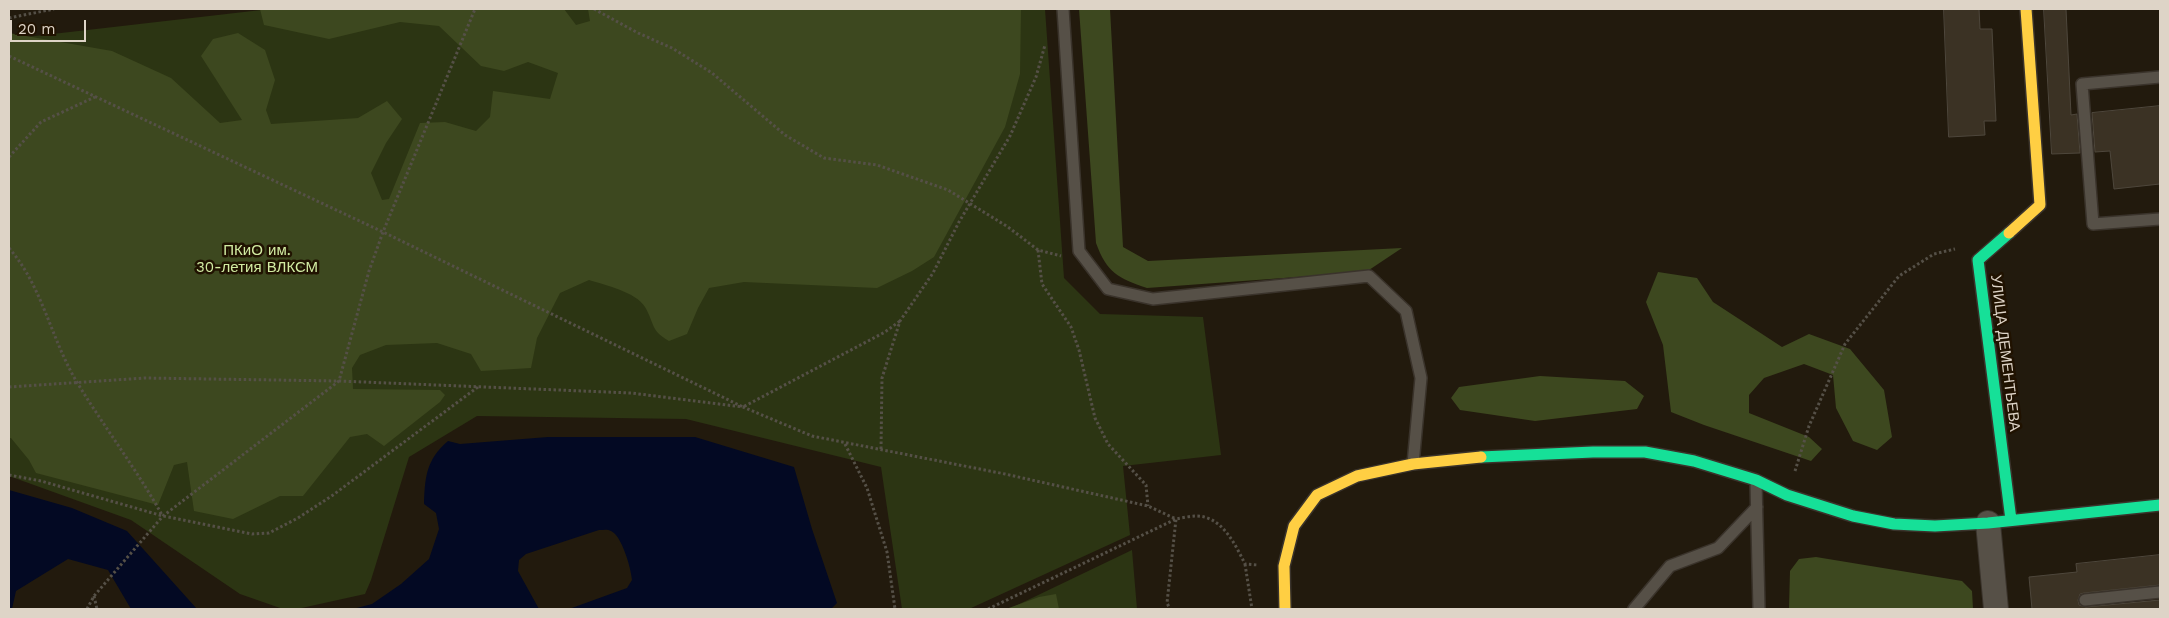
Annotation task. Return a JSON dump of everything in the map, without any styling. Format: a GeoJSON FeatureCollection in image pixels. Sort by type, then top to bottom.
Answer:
{"type":"FeatureCollection","features":[{"type":"Feature","properties":{"kind":"main road","name":"УЛИЦА ДЕМЕНТЬЕВА"},"geometry":{"type":"LineString","coordinates":[[2000,521],[1978,260],[2040,205],[2026,9]]}},
{"type":"Feature","properties":{"kind":"main road"},"geometry":{"type":"LineString","coordinates":[[1285,609],[1284,566],[1294,526],[1318,495],[1357,476],[1413,464],[1490,456],[1645,452],[1694,461],[1756,480],[1787,495],[1853,516],[1894,524],[1935,526],[2160,505]]}},
{"type":"Feature","properties":{"kind":"street"},"geometry":{"type":"LineString","coordinates":[[1996,609],[2000,521]]}},
{"type":"Feature","properties":{"kind":"lane"},"geometry":{"type":"LineString","coordinates":[[1063,9],[1079,251],[1083,257],[1108,289],[1153,299],[1369,276],[1406,310],[1421,378],[1413,464]]}},
{"type":"Feature","properties":{"kind":"lane"},"geometry":{"type":"LineString","coordinates":[[2160,77],[2082,84],[2093,224],[2160,218]]}},
{"type":"Feature","properties":{"kind":"lane"},"geometry":{"type":"LineString","coordinates":[[1756,480],[1759,609]]}},
{"type":"Feature","properties":{"kind":"lane"},"geometry":{"type":"LineString","coordinates":[[1634,609],[1670,566],[1718,548],[1757,507]]}},
{"type":"Feature","properties":{"kind":"lane"},"geometry":{"type":"LineString","coordinates":[[2085,600],[2160,592]]}},
{"type":"Feature","properties":{"kind":"path"},"geometry":{"type":"LineString","coordinates":[[9,18],[54,9]]}},
{"type":"Feature","properties":{"kind":"path"},"geometry":{"type":"LineString","coordinates":[[87,609],[94,596],[162,516],[339,380],[369,271],[383,232],[475,9]]}},
{"type":"Feature","properties":{"kind":"path"},"geometry":{"type":"LineString","coordinates":[[594,9],[638,33],[672,48],[704,68],[785,135],[824,158],[877,164],[948,190],[1008,227],[1038,250],[1056,256],[1083,257]]}},
{"type":"Feature","properties":{"kind":"path"},"geometry":{"type":"LineString","coordinates":[[882,449],[882,378],[900,321],[933,273],[969,204],[1010,136],[1036,77],[1046,43]]}},
{"type":"Feature","properties":{"kind":"path"},"geometry":{"type":"LineString","coordinates":[[9,56],[383,232],[743,407],[812,436],[882,449],[1148,506],[1176,519]]}},
{"type":"Feature","properties":{"kind":"path"},"geometry":{"type":"LineString","coordinates":[[9,157],[41,122],[95,97]]}},
{"type":"Feature","properties":{"kind":"path"},"geometry":{"type":"LineString","coordinates":[[1787,495],[1809,426],[1845,344],[1899,276],[1934,254],[1963,247]]}},
{"type":"Feature","properties":{"kind":"path"},"geometry":{"type":"LineString","coordinates":[[9,248],[41,300],[59,346],[77,383],[146,486],[162,516]]}},
{"type":"Feature","properties":{"kind":"path"},"geometry":{"type":"LineString","coordinates":[[1038,250],[1042,284],[1071,327],[1079,350],[1095,418],[1108,444],[1146,485],[1148,506]]}},
{"type":"Feature","properties":{"kind":"path"},"geometry":{"type":"LineString","coordinates":[[9,387],[145,378],[339,380],[632,392],[743,407],[885,332],[900,321]]}},
{"type":"Feature","properties":{"kind":"path"},"geometry":{"type":"LineString","coordinates":[[9,475],[41,481],[162,516],[252,534],[269,533],[298,518],[334,495],[478,387]]}},
{"type":"Feature","properties":{"kind":"path"},"geometry":{"type":"LineString","coordinates":[[845,443],[867,488],[887,552],[895,609]]}},
{"type":"Feature","properties":{"kind":"path"},"geometry":{"type":"LineString","coordinates":[[988,609],[1176,519],[1197,516],[1213,520],[1231,537],[1245,564],[1252,609]]}},
{"type":"Feature","properties":{"kind":"path"},"geometry":{"type":"LineString","coordinates":[[1170,609],[1167,603],[1176,519]]}},
{"type":"Feature","properties":{"kind":"path"},"geometry":{"type":"LineString","coordinates":[[1245,564],[1284,566]]}},
{"type":"Feature","properties":{"kind":"path"},"geometry":{"type":"LineString","coordinates":[[94,596],[97,609]]}},
{"type":"Feature","properties":{"kind":"green space"},"geometry":{"type":"Polygon","coordinates":[[[260,9],[564,9],[576,25],[590,21],[588,9],[1021,9],[1020,74],[1005,127],[934,257],[912,271],[877,288],[744,282],[709,288],[687,334],[669,341],[656,330],[645,307],[635,297],[589,280],[560,293],[537,338],[531,368],[481,371],[471,354],[437,343],[386,345],[360,355],[352,368],[353,389],[440,390],[445,395],[440,402],[384,446],[367,434],[350,437],[303,496],[280,496],[233,519],[194,511],[187,462],[174,465],[158,505],[36,473],[29,460],[9,438],[9,33],[112,51],[171,78],[220,123],[242,120],[201,56],[213,39],[238,33],[265,50],[275,80],[266,110],[271,124],[358,118],[387,101],[402,119],[386,143],[371,173],[382,200],[389,199],[420,123],[445,122],[476,131],[490,117],[493,91],[550,99],[558,73],[528,62],[504,71],[481,66],[439,26],[400,22],[329,39],[264,25],[260,9]]]}},
{"type":"Feature","properties":{"kind":"green space","name":"ПКиО им. 30-летия ВЛКСМ"},"geometry":{"type":"Polygon","coordinates":[[[270,9],[1045,9],[1064,278],[1100,314],[1203,317],[1221,455],[1123,466],[1130,535],[969,609],[902,609],[881,467],[686,419],[477,416],[409,457],[365,594],[297,609],[283,609],[240,594],[131,520],[9,476],[9,39],[270,9]]]}},
{"type":"Feature","properties":{"kind":"green space"},"geometry":{"type":"Polygon","coordinates":[[[1079,9],[1110,9],[1123,247],[1148,261],[1402,248],[1366,272],[1147,288],[1128,281],[1115,273],[1109,268],[1096,243],[1079,9]]]}},
{"type":"Feature","properties":{"kind":"green space"},"geometry":{"type":"Polygon","coordinates":[[[1658,272],[1697,278],[1713,302],[1782,347],[1809,334],[1850,349],[1884,390],[1892,437],[1877,450],[1853,441],[1836,408],[1833,375],[1804,364],[1764,378],[1749,395],[1749,413],[1809,437],[1822,449],[1811,461],[1671,412],[1663,345],[1646,302],[1658,272]]]}},
{"type":"Feature","properties":{"kind":"green space"},"geometry":{"type":"Polygon","coordinates":[[[1540,376],[1625,381],[1644,396],[1637,409],[1535,421],[1460,410],[1451,398],[1459,387],[1540,376]]]}},
{"type":"Feature","properties":{"kind":"green space"},"geometry":{"type":"Polygon","coordinates":[[[1132,550],[1137,609],[1009,609],[1132,550]]]}},
{"type":"Feature","properties":{"kind":"green space"},"geometry":{"type":"Polygon","coordinates":[[[1816,557],[1962,581],[1972,591],[1973,609],[1789,609],[1790,571],[1799,559],[1816,557]]]}},
{"type":"Feature","properties":{"kind":"green space"},"geometry":{"type":"Polygon","coordinates":[[[1056,594],[1059,609],[1006,609],[1039,597],[1056,594]]]}},
{"type":"Feature","properties":{"kind":"water"},"geometry":{"type":"Polygon","coordinates":[[[548,437],[695,437],[794,467],[812,529],[837,603],[831,609],[569,609],[627,588],[632,580],[628,561],[619,539],[610,530],[599,530],[526,554],[519,560],[518,571],[539,609],[353,609],[372,604],[401,584],[429,559],[439,529],[436,513],[424,504],[426,477],[435,455],[448,441],[460,444],[548,437]]]}},
{"type":"Feature","properties":{"kind":"water"},"geometry":{"type":"Polygon","coordinates":[[[9,490],[72,508],[127,531],[197,609],[131,609],[108,570],[68,559],[16,591],[12,609],[9,609],[9,490]]]}},
{"type":"Feature","properties":{"kind":"building"},"geometry":{"type":"Polygon","coordinates":[[[1944,9],[1979,9],[1980,29],[1992,29],[1996,121],[1984,121],[1985,135],[1949,137],[1944,9]]]}},
{"type":"Feature","properties":{"kind":"building"},"geometry":{"type":"Polygon","coordinates":[[[2044,9],[2066,9],[2071,115],[2077,114],[2080,153],[2052,154],[2044,9]]]}},
{"type":"Feature","properties":{"kind":"building"},"geometry":{"type":"Polygon","coordinates":[[[2160,106],[2160,184],[2114,189],[2110,151],[2095,152],[2092,113],[2160,106]]]}},
{"type":"Feature","properties":{"kind":"building"},"geometry":{"type":"Polygon","coordinates":[[[2160,555],[2160,585],[2084,593],[2080,594],[2078,600],[2079,605],[2086,607],[2160,600],[2160,609],[2032,609],[2029,577],[2077,572],[2076,564],[2160,555]]]}},
{"type":"Feature","properties":{"kind":"traffic: fast"},"geometry":{"type":"LineString","coordinates":[[2009,233],[1978,260],[2011,520]]}},
{"type":"Feature","properties":{"kind":"traffic: fast"},"geometry":{"type":"LineString","coordinates":[[1481,457],[1593,452],[1645,452],[1694,461],[1756,480],[1787,495],[1853,516],[1894,524],[1935,526],[1988,523],[2160,505]]}},
{"type":"Feature","properties":{"kind":"traffic: slow"},"geometry":{"type":"LineString","coordinates":[[2009,233],[2040,205],[2026,9]]}},
{"type":"Feature","properties":{"kind":"traffic: slow"},"geometry":{"type":"LineString","coordinates":[[1285,609],[1284,566],[1294,526],[1317,495],[1357,476],[1413,464],[1481,457]]}}]}
